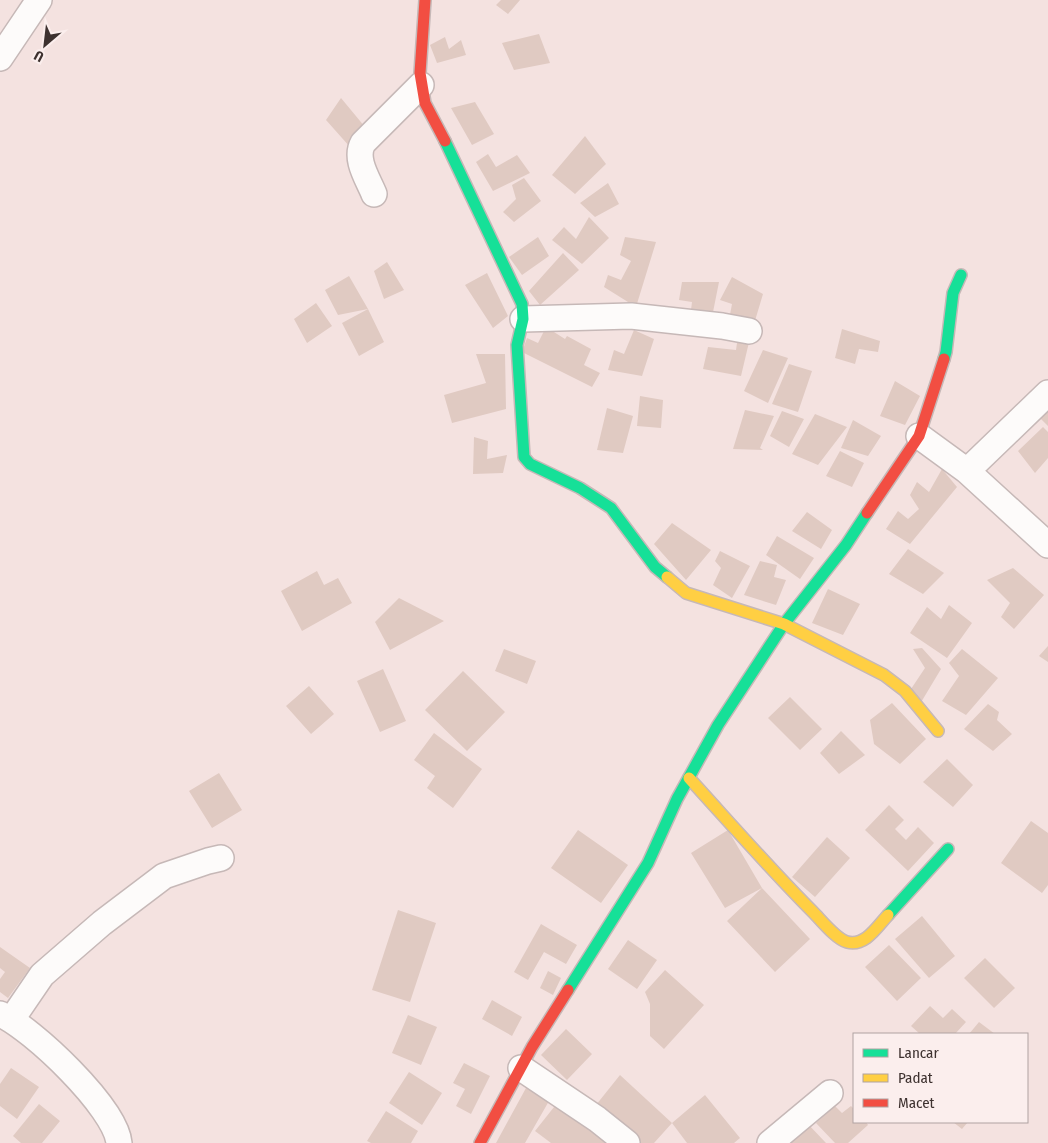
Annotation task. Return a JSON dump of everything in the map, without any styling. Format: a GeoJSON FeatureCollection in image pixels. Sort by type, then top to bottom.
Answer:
{"type":"FeatureCollection","features":[{"type":"Feature","properties":{"kind":"street"},"geometry":{"type":"LineString","coordinates":[[0,58],[39,0]]}},
{"type":"Feature","properties":{"kind":"street"},"geometry":{"type":"LineString","coordinates":[[425,0],[420,73],[425,103],[450,151],[522,304],[523,319],[517,345],[524,458],[530,464],[580,488],[611,508],[655,567],[686,593],[784,624],[884,675],[905,691],[938,731]]}},
{"type":"Feature","properties":{"kind":"street"},"geometry":{"type":"LineString","coordinates":[[374,194],[361,163],[359,150],[363,143],[421,86]]}},
{"type":"Feature","properties":{"kind":"street"},"geometry":{"type":"LineString","coordinates":[[480,1143],[521,1068],[648,863],[677,799],[718,725],[784,624],[846,546],[919,436],[946,352],[953,293],[961,276]]}},
{"type":"Feature","properties":{"kind":"street"},"geometry":{"type":"LineString","coordinates":[[523,319],[631,316],[722,326],[749,331]]}},
{"type":"Feature","properties":{"kind":"street"},"geometry":{"type":"LineString","coordinates":[[967,471],[1048,393]]}},
{"type":"Feature","properties":{"kind":"street"},"geometry":{"type":"LineString","coordinates":[[919,436],[967,471],[1048,545]]}},
{"type":"Feature","properties":{"kind":"street"},"geometry":{"type":"LineString","coordinates":[[688,778],[790,889],[833,933],[845,942],[857,943],[866,939],[948,849]]}},
{"type":"Feature","properties":{"kind":"street"},"geometry":{"type":"LineString","coordinates":[[119,1143],[118,1135],[108,1117],[83,1085],[56,1056],[6,1016],[42,975],[102,923],[164,876],[221,858]]}},
{"type":"Feature","properties":{"kind":"street"},"geometry":{"type":"LineString","coordinates":[[521,1068],[597,1119],[627,1143]]}},
{"type":"Feature","properties":{"kind":"street"},"geometry":{"type":"LineString","coordinates":[[770,1143],[830,1093]]}},
{"type":"Feature","properties":{"kind":"building"},"geometry":{"type":"Polygon","coordinates":[[[501,0],[520,0],[508,14],[496,5],[501,0]]]}},
{"type":"Feature","properties":{"kind":"building"},"geometry":{"type":"Polygon","coordinates":[[[539,34],[550,63],[514,70],[502,43],[539,34]]]}},
{"type":"Feature","properties":{"kind":"building"},"geometry":{"type":"Polygon","coordinates":[[[445,37],[449,49],[461,40],[466,55],[437,63],[430,45],[445,37]]]}},
{"type":"Feature","properties":{"kind":"building"},"geometry":{"type":"Polygon","coordinates":[[[341,98],[365,127],[350,147],[326,120],[341,98]]]}},
{"type":"Feature","properties":{"kind":"building"},"geometry":{"type":"Polygon","coordinates":[[[475,102],[494,134],[472,145],[451,108],[475,102]]]}},
{"type":"Feature","properties":{"kind":"building"},"geometry":{"type":"Polygon","coordinates":[[[585,136],[606,164],[575,194],[552,175],[585,136]]]}},
{"type":"Feature","properties":{"kind":"building"},"geometry":{"type":"Polygon","coordinates":[[[488,154],[496,167],[517,155],[530,173],[493,191],[476,162],[488,154]]]}},
{"type":"Feature","properties":{"kind":"building"},"geometry":{"type":"Polygon","coordinates":[[[524,178],[541,201],[514,222],[503,212],[516,199],[512,185],[524,178]]]}},
{"type":"Feature","properties":{"kind":"building"},"geometry":{"type":"Polygon","coordinates":[[[608,183],[619,204],[595,217],[580,203],[608,183]]]}},
{"type":"Feature","properties":{"kind":"building"},"geometry":{"type":"Polygon","coordinates":[[[589,217],[609,238],[582,264],[552,240],[564,227],[576,239],[589,217]]]}},
{"type":"Feature","properties":{"kind":"building"},"geometry":{"type":"Polygon","coordinates":[[[538,237],[549,256],[522,275],[509,257],[538,237]]]}},
{"type":"Feature","properties":{"kind":"building"},"geometry":{"type":"Polygon","coordinates":[[[625,237],[656,242],[636,307],[604,287],[608,275],[621,280],[631,261],[620,255],[625,237]]]}},
{"type":"Feature","properties":{"kind":"building"},"geometry":{"type":"Polygon","coordinates":[[[563,253],[579,270],[540,305],[529,291],[563,253]]]}},
{"type":"Feature","properties":{"kind":"building"},"geometry":{"type":"Polygon","coordinates":[[[387,262],[404,290],[384,299],[374,271],[387,262]]]}},
{"type":"Feature","properties":{"kind":"building"},"geometry":{"type":"Polygon","coordinates":[[[487,273],[508,316],[493,328],[465,285],[487,273]]]}},
{"type":"Feature","properties":{"kind":"building"},"geometry":{"type":"Polygon","coordinates":[[[349,276],[368,309],[338,315],[325,290],[349,276]]]}},
{"type":"Feature","properties":{"kind":"building"},"geometry":{"type":"Polygon","coordinates":[[[732,277],[763,294],[754,324],[729,320],[732,304],[720,300],[732,277]]]}},
{"type":"Feature","properties":{"kind":"building"},"geometry":{"type":"Polygon","coordinates":[[[682,282],[719,282],[712,317],[690,318],[692,302],[679,300],[682,282]]]}},
{"type":"Feature","properties":{"kind":"building"},"geometry":{"type":"Polygon","coordinates":[[[316,303],[332,326],[307,343],[294,319],[316,303]]]}},
{"type":"Feature","properties":{"kind":"building"},"geometry":{"type":"Polygon","coordinates":[[[368,309],[384,342],[359,356],[342,323],[368,309]]]}},
{"type":"Feature","properties":{"kind":"building"},"geometry":{"type":"Polygon","coordinates":[[[546,327],[565,339],[567,336],[591,349],[584,365],[600,373],[592,387],[522,352],[527,338],[538,343],[546,327]]]}},
{"type":"Feature","properties":{"kind":"building"},"geometry":{"type":"Polygon","coordinates":[[[842,329],[880,341],[878,352],[859,349],[855,364],[835,358],[842,329]]]}},
{"type":"Feature","properties":{"kind":"building"},"geometry":{"type":"Polygon","coordinates":[[[634,330],[654,339],[642,376],[608,370],[614,350],[624,354],[634,330]]]}},
{"type":"Feature","properties":{"kind":"building"},"geometry":{"type":"Polygon","coordinates":[[[738,336],[750,338],[741,376],[703,369],[708,347],[736,350],[738,336]]]}},
{"type":"Feature","properties":{"kind":"building"},"geometry":{"type":"Polygon","coordinates":[[[763,350],[788,358],[768,403],[744,391],[763,350]]]}},
{"type":"Feature","properties":{"kind":"building"},"geometry":{"type":"Polygon","coordinates":[[[476,354],[505,354],[506,409],[452,423],[444,395],[486,383],[476,354]]]}},
{"type":"Feature","properties":{"kind":"building"},"geometry":{"type":"Polygon","coordinates":[[[789,364],[812,371],[798,412],[772,404],[789,364]]]}},
{"type":"Feature","properties":{"kind":"building"},"geometry":{"type":"Polygon","coordinates":[[[895,381],[920,396],[905,425],[880,416],[895,381]]]}},
{"type":"Feature","properties":{"kind":"building"},"geometry":{"type":"Polygon","coordinates":[[[640,396],[663,400],[661,428],[637,426],[640,396]]]}},
{"type":"Feature","properties":{"kind":"building"},"geometry":{"type":"Polygon","coordinates":[[[1048,406],[1048,426],[1037,415],[1048,406]]]}},
{"type":"Feature","properties":{"kind":"building"},"geometry":{"type":"Polygon","coordinates":[[[607,408],[633,416],[623,453],[597,450],[607,408]]]}},
{"type":"Feature","properties":{"kind":"building"},"geometry":{"type":"Polygon","coordinates":[[[745,410],[774,416],[760,448],[763,450],[733,449],[745,410]]]}},
{"type":"Feature","properties":{"kind":"building"},"geometry":{"type":"Polygon","coordinates":[[[782,411],[804,419],[789,447],[770,436],[782,411]]]}},
{"type":"Feature","properties":{"kind":"building"},"geometry":{"type":"Polygon","coordinates":[[[815,414],[847,427],[818,465],[792,454],[815,414]]]}},
{"type":"Feature","properties":{"kind":"building"},"geometry":{"type":"Polygon","coordinates":[[[853,420],[881,436],[868,456],[841,448],[853,420]]]}},
{"type":"Feature","properties":{"kind":"building"},"geometry":{"type":"Polygon","coordinates":[[[1043,427],[1048,432],[1048,458],[1035,473],[1018,451],[1043,427]]]}},
{"type":"Feature","properties":{"kind":"building"},"geometry":{"type":"Polygon","coordinates":[[[474,437],[488,441],[487,459],[507,455],[503,473],[473,474],[474,437]]]}},
{"type":"Feature","properties":{"kind":"building"},"geometry":{"type":"Polygon","coordinates":[[[840,451],[864,463],[852,487],[826,476],[840,451]]]}},
{"type":"Feature","properties":{"kind":"building"},"geometry":{"type":"Polygon","coordinates":[[[942,469],[957,487],[910,544],[886,529],[898,511],[908,519],[919,509],[910,495],[917,482],[929,492],[942,469]]]}},
{"type":"Feature","properties":{"kind":"building"},"geometry":{"type":"Polygon","coordinates":[[[807,512],[832,530],[821,549],[792,531],[807,512]]]}},
{"type":"Feature","properties":{"kind":"building"},"geometry":{"type":"Polygon","coordinates":[[[672,523],[711,550],[686,580],[654,544],[672,523]]]}},
{"type":"Feature","properties":{"kind":"building"},"geometry":{"type":"Polygon","coordinates":[[[777,536],[814,558],[800,579],[766,555],[777,536]]]}},
{"type":"Feature","properties":{"kind":"building"},"geometry":{"type":"Polygon","coordinates":[[[908,549],[944,573],[923,594],[889,574],[908,549]]]}},
{"type":"Feature","properties":{"kind":"building"},"geometry":{"type":"Polygon","coordinates":[[[720,551],[750,566],[732,598],[713,585],[721,568],[715,561],[720,551]]]}},
{"type":"Feature","properties":{"kind":"building"},"geometry":{"type":"Polygon","coordinates":[[[760,561],[777,565],[774,577],[786,580],[776,605],[744,595],[760,561]]]}},
{"type":"Feature","properties":{"kind":"building"},"geometry":{"type":"Polygon","coordinates":[[[1013,568],[1044,595],[1014,629],[1001,617],[1010,603],[987,580],[1013,568]]]}},
{"type":"Feature","properties":{"kind":"building"},"geometry":{"type":"Polygon","coordinates":[[[317,571],[324,585],[338,578],[352,603],[302,631],[281,591],[317,571]]]}},
{"type":"Feature","properties":{"kind":"building"},"geometry":{"type":"Polygon","coordinates":[[[828,589],[860,604],[843,635],[812,623],[828,589]]]}},
{"type":"Feature","properties":{"kind":"building"},"geometry":{"type":"Polygon","coordinates":[[[399,598],[444,621],[390,650],[375,622],[399,598]]]}},
{"type":"Feature","properties":{"kind":"building"},"geometry":{"type":"Polygon","coordinates":[[[949,605],[972,623],[947,658],[910,633],[927,607],[941,619],[949,605]]]}},
{"type":"Feature","properties":{"kind":"building"},"geometry":{"type":"Polygon","coordinates":[[[1048,646],[1048,662],[1039,656],[1048,646]]]}},
{"type":"Feature","properties":{"kind":"building"},"geometry":{"type":"Polygon","coordinates":[[[922,648],[941,669],[920,704],[911,689],[925,668],[913,649],[922,648]]]}},
{"type":"Feature","properties":{"kind":"building"},"geometry":{"type":"Polygon","coordinates":[[[504,649],[536,661],[527,684],[495,671],[504,649]]]}},
{"type":"Feature","properties":{"kind":"building"},"geometry":{"type":"Polygon","coordinates":[[[962,649],[998,678],[966,715],[942,701],[959,676],[949,663],[962,649]]]}},
{"type":"Feature","properties":{"kind":"building"},"geometry":{"type":"Polygon","coordinates":[[[383,669],[406,721],[380,732],[357,681],[383,669]]]}},
{"type":"Feature","properties":{"kind":"building"},"geometry":{"type":"Polygon","coordinates":[[[463,671],[505,712],[467,751],[425,710],[463,671]]]}},
{"type":"Feature","properties":{"kind":"building"},"geometry":{"type":"Polygon","coordinates":[[[309,686],[334,714],[311,734],[286,706],[309,686]]]}},
{"type":"Feature","properties":{"kind":"building"},"geometry":{"type":"Polygon","coordinates":[[[790,697],[822,729],[800,750],[768,718],[790,697]]]}},
{"type":"Feature","properties":{"kind":"building"},"geometry":{"type":"Polygon","coordinates":[[[892,703],[926,739],[900,764],[874,744],[870,720],[892,703]]]}},
{"type":"Feature","properties":{"kind":"building"},"geometry":{"type":"Polygon","coordinates":[[[988,704],[999,712],[997,720],[1012,734],[993,751],[964,729],[988,704]]]}},
{"type":"Feature","properties":{"kind":"building"},"geometry":{"type":"Polygon","coordinates":[[[841,731],[865,755],[839,774],[820,753],[841,731]]]}},
{"type":"Feature","properties":{"kind":"building"},"geometry":{"type":"Polygon","coordinates":[[[434,733],[482,769],[453,808],[427,788],[435,776],[414,760],[434,733]]]}},
{"type":"Feature","properties":{"kind":"building"},"geometry":{"type":"Polygon","coordinates":[[[947,759],[973,785],[953,807],[923,782],[947,759]]]}},
{"type":"Feature","properties":{"kind":"building"},"geometry":{"type":"Polygon","coordinates":[[[219,773],[242,810],[212,828],[189,791],[219,773]]]}},
{"type":"Feature","properties":{"kind":"building"},"geometry":{"type":"Polygon","coordinates":[[[889,805],[904,820],[895,829],[906,840],[918,827],[934,843],[908,871],[865,830],[889,805]]]}},
{"type":"Feature","properties":{"kind":"building"},"geometry":{"type":"Polygon","coordinates":[[[1031,821],[1048,833],[1048,885],[1042,893],[1001,863],[1031,821]]]}},
{"type":"Feature","properties":{"kind":"building"},"geometry":{"type":"Polygon","coordinates":[[[578,830],[628,865],[601,903],[551,868],[578,830]]]}},
{"type":"Feature","properties":{"kind":"building"},"geometry":{"type":"Polygon","coordinates":[[[728,830],[762,888],[725,908],[691,853],[728,830]]]}},
{"type":"Feature","properties":{"kind":"building"},"geometry":{"type":"Polygon","coordinates":[[[827,837],[850,858],[815,897],[792,877],[827,837]]]}},
{"type":"Feature","properties":{"kind":"building"},"geometry":{"type":"Polygon","coordinates":[[[762,888],[810,939],[775,972],[727,921],[762,888]]]}},
{"type":"Feature","properties":{"kind":"building"},"geometry":{"type":"Polygon","coordinates":[[[398,910],[436,923],[410,1002],[372,990],[398,910]]]}},
{"type":"Feature","properties":{"kind":"building"},"geometry":{"type":"Polygon","coordinates":[[[922,916],[955,956],[929,978],[895,939],[922,916]]]}},
{"type":"Feature","properties":{"kind":"building"},"geometry":{"type":"Polygon","coordinates":[[[541,924],[577,945],[566,964],[544,952],[528,980],[514,972],[541,924]]]}},
{"type":"Feature","properties":{"kind":"building"},"geometry":{"type":"Polygon","coordinates":[[[628,940],[657,960],[637,989],[608,969],[628,940]]]}},
{"type":"Feature","properties":{"kind":"building"},"geometry":{"type":"Polygon","coordinates":[[[889,945],[921,978],[897,1001],[865,967],[889,945]]]}},
{"type":"Feature","properties":{"kind":"building"},"geometry":{"type":"Polygon","coordinates":[[[0,947],[30,968],[8,998],[0,992],[0,979],[5,972],[0,968],[0,947]]]}},
{"type":"Feature","properties":{"kind":"building"},"geometry":{"type":"Polygon","coordinates":[[[985,958],[1015,988],[994,1008],[964,978],[985,958]]]}},
{"type":"Feature","properties":{"kind":"building"},"geometry":{"type":"Polygon","coordinates":[[[665,970],[704,1005],[664,1049],[650,1036],[650,1004],[645,992],[665,970]]]}},
{"type":"Feature","properties":{"kind":"building"},"geometry":{"type":"Polygon","coordinates":[[[548,971],[561,978],[553,995],[540,988],[548,971]]]}},
{"type":"Feature","properties":{"kind":"building"},"geometry":{"type":"Polygon","coordinates":[[[492,1000],[522,1017],[512,1036],[482,1019],[492,1000]]]}},
{"type":"Feature","properties":{"kind":"building"},"geometry":{"type":"Polygon","coordinates":[[[930,1006],[943,1018],[952,1009],[966,1022],[956,1033],[919,1033],[911,1026],[930,1006]]]}},
{"type":"Feature","properties":{"kind":"building"},"geometry":{"type":"Polygon","coordinates":[[[408,1015],[437,1027],[421,1065],[392,1053],[408,1015]]]}},
{"type":"Feature","properties":{"kind":"building"},"geometry":{"type":"Polygon","coordinates":[[[979,1022],[994,1033],[970,1033],[979,1022]]]}},
{"type":"Feature","properties":{"kind":"building"},"geometry":{"type":"Polygon","coordinates":[[[566,1029],[592,1054],[567,1080],[541,1055],[566,1029]]]}},
{"type":"Feature","properties":{"kind":"building"},"geometry":{"type":"Polygon","coordinates":[[[464,1063],[490,1076],[471,1114],[456,1106],[465,1089],[453,1083],[464,1063]]]}},
{"type":"Feature","properties":{"kind":"building"},"geometry":{"type":"Polygon","coordinates":[[[11,1068],[39,1087],[17,1119],[0,1106],[0,1084],[11,1068]]]}},
{"type":"Feature","properties":{"kind":"building"},"geometry":{"type":"Polygon","coordinates":[[[409,1072],[442,1093],[422,1125],[389,1103],[409,1072]]]}},
{"type":"Feature","properties":{"kind":"building"},"geometry":{"type":"Polygon","coordinates":[[[620,1075],[672,1123],[654,1143],[641,1143],[596,1105],[620,1075]]]}},
{"type":"Feature","properties":{"kind":"building"},"geometry":{"type":"Polygon","coordinates":[[[526,1088],[549,1101],[525,1143],[496,1143],[526,1088]]]}},
{"type":"Feature","properties":{"kind":"building"},"geometry":{"type":"Polygon","coordinates":[[[705,1095],[740,1138],[734,1143],[687,1143],[672,1123],[705,1095]]]}},
{"type":"Feature","properties":{"kind":"building"},"geometry":{"type":"Polygon","coordinates":[[[558,1102],[610,1143],[551,1143],[535,1131],[558,1102]]]}},
{"type":"Feature","properties":{"kind":"building"},"geometry":{"type":"Polygon","coordinates":[[[39,1104],[60,1121],[42,1143],[21,1143],[13,1136],[39,1104]]]}},
{"type":"Feature","properties":{"kind":"building"},"geometry":{"type":"Polygon","coordinates":[[[835,1106],[842,1113],[851,1106],[853,1108],[853,1123],[867,1123],[868,1125],[848,1143],[835,1143],[816,1123],[835,1106]]]}},
{"type":"Feature","properties":{"kind":"building"},"geometry":{"type":"Polygon","coordinates":[[[386,1111],[418,1131],[411,1143],[371,1143],[367,1141],[386,1111]]]}},
{"type":"Feature","properties":{"kind":"building"},"geometry":{"type":"Polygon","coordinates":[[[807,1123],[826,1143],[786,1143],[807,1123]]]}},
{"type":"Feature","properties":{"kind":"building"},"geometry":{"type":"Polygon","coordinates":[[[954,1123],[967,1123],[962,1129],[954,1123]]]}},
{"type":"Feature","properties":{"kind":"traffic: fast"},"geometry":{"type":"LineString","coordinates":[[445,141],[522,304],[523,319],[517,345],[524,457],[530,464],[580,488],[611,508],[655,567],[667,577]]}},
{"type":"Feature","properties":{"kind":"traffic: fast"},"geometry":{"type":"LineString","coordinates":[[944,359],[953,293],[961,275]]}},
{"type":"Feature","properties":{"kind":"traffic: fast"},"geometry":{"type":"LineString","coordinates":[[568,990],[648,863],[677,799],[718,725],[784,624],[846,545],[867,513]]}},
{"type":"Feature","properties":{"kind":"traffic: fast"},"geometry":{"type":"LineString","coordinates":[[888,915],[948,849]]}},
{"type":"Feature","properties":{"kind":"traffic: slow"},"geometry":{"type":"LineString","coordinates":[[667,577],[686,593],[784,624],[884,675],[905,691],[938,731]]}},
{"type":"Feature","properties":{"kind":"traffic: slow"},"geometry":{"type":"LineString","coordinates":[[689,778],[781,879],[838,937],[847,942],[859,942],[870,935],[888,915]]}},
{"type":"Feature","properties":{"kind":"traffic: jam"},"geometry":{"type":"LineString","coordinates":[[425,0],[420,73],[425,103],[445,141]]}},
{"type":"Feature","properties":{"kind":"traffic: jam"},"geometry":{"type":"LineString","coordinates":[[867,513],[919,436],[944,359]]}},
{"type":"Feature","properties":{"kind":"traffic: jam"},"geometry":{"type":"LineString","coordinates":[[480,1143],[532,1047],[568,990]]}}]}
